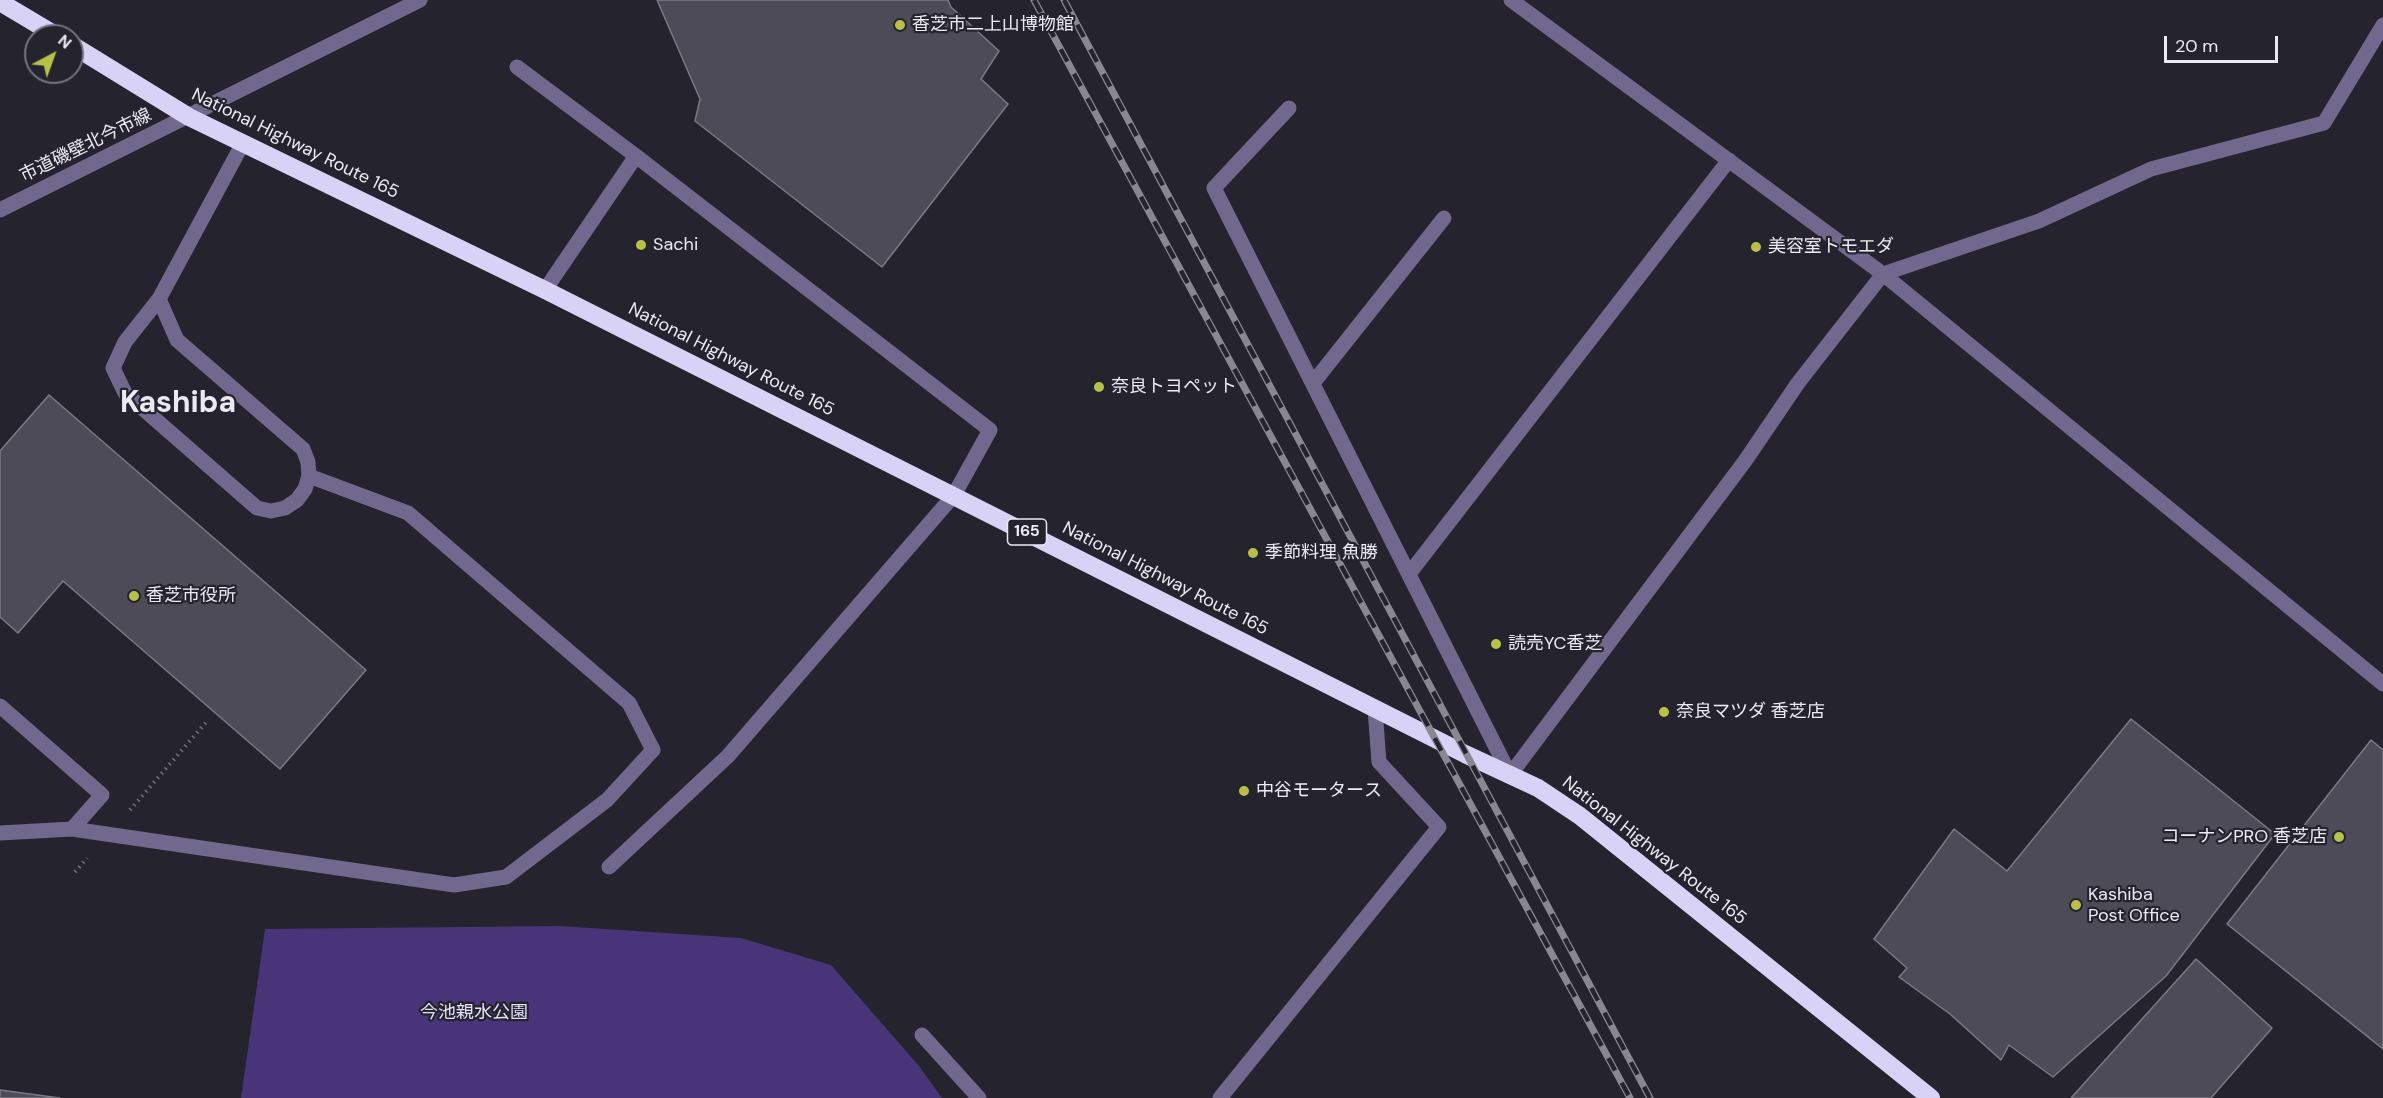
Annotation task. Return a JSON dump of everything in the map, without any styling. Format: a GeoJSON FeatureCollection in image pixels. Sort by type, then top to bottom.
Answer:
{"type":"FeatureCollection","features":[{"type":"Feature","properties":{"kind":"highway"},"geometry":{"type":"LineString","coordinates":[[0,2],[37,24]]}},
{"type":"Feature","properties":{"kind":"highway","name":"National Highway Route 165"},"geometry":{"type":"LineString","coordinates":[[84,52],[189,117],[545,290],[1375,709],[1538,788],[1580,816],[1932,1098]]}},
{"type":"Feature","properties":{"kind":"street","name":"市道磯壁北今市線"},"geometry":{"type":"LineString","coordinates":[[0,210],[420,0]]}},
{"type":"Feature","properties":{"kind":"street"},"geometry":{"type":"LineString","coordinates":[[1511,0],[1883,274],[2383,683]]}},
{"type":"Feature","properties":{"kind":"street"},"geometry":{"type":"LineString","coordinates":[[1289,108],[1214,188],[1510,775],[1738,470],[1798,383],[1883,274],[2039,221],[2151,169],[2324,123],[2383,25]]}},
{"type":"Feature","properties":{"kind":"street"},"geometry":{"type":"LineString","coordinates":[[517,67],[636,156],[990,430],[954,495],[728,756],[609,867]]}},
{"type":"Feature","properties":{"kind":"street"},"geometry":{"type":"LineString","coordinates":[[159,299],[177,340],[303,449],[308,462],[309,476],[305,489],[297,500],[285,508],[271,511],[257,508],[125,393],[113,368],[125,342],[159,299],[243,143]]}},
{"type":"Feature","properties":{"kind":"street"},"geometry":{"type":"LineString","coordinates":[[545,290],[636,156]]}},
{"type":"Feature","properties":{"kind":"street"},"geometry":{"type":"LineString","coordinates":[[1409,574],[1729,160]]}},
{"type":"Feature","properties":{"kind":"street"},"geometry":{"type":"LineString","coordinates":[[1313,383],[1444,218]]}},
{"type":"Feature","properties":{"kind":"street"},"geometry":{"type":"LineString","coordinates":[[0,833],[72,830],[454,885],[506,877],[607,800],[653,750],[629,703],[408,513],[309,476]]}},
{"type":"Feature","properties":{"kind":"street"},"geometry":{"type":"LineString","coordinates":[[0,706],[102,795],[72,830]]}},
{"type":"Feature","properties":{"kind":"street"},"geometry":{"type":"LineString","coordinates":[[1220,1098],[1439,827],[1379,762],[1375,709]]}},
{"type":"Feature","properties":{"kind":"street"},"geometry":{"type":"LineString","coordinates":[[922,1035],[979,1098]]}},
{"type":"Feature","properties":{"kind":"path"},"geometry":{"type":"LineString","coordinates":[[75,872],[208,720]]}},
{"type":"Feature","properties":{"kind":"green space","name":"今池親水公園"},"geometry":{"type":"Polygon","coordinates":[[[560,926],[741,938],[831,965],[919,1066],[942,1098],[241,1098],[265,929],[560,926]]]}},
{"type":"Feature","properties":{"kind":"building"},"geometry":{"type":"Polygon","coordinates":[[[657,0],[948,0],[951,7],[999,51],[981,79],[1008,104],[882,267],[695,121],[700,99],[657,0]]]}},
{"type":"Feature","properties":{"kind":"building"},"geometry":{"type":"Polygon","coordinates":[[[49,395],[366,670],[280,769],[63,581],[18,633],[0,617],[0,451],[49,395]]]}},
{"type":"Feature","properties":{"kind":"building"},"geometry":{"type":"Polygon","coordinates":[[[2131,719],[2275,834],[2166,976],[2053,1077],[2009,1045],[2001,1060],[1950,1014],[1899,977],[1907,968],[1874,939],[1954,829],[2007,871],[2131,719]]]}},
{"type":"Feature","properties":{"kind":"building","name":"コーナンPRO 香芝店"},"geometry":{"type":"Polygon","coordinates":[[[2371,740],[2383,750],[2383,1049],[2227,924],[2371,740]]]}},
{"type":"Feature","properties":{"kind":"building"},"geometry":{"type":"Polygon","coordinates":[[[2196,959],[2272,1028],[2211,1098],[2071,1098],[2196,959]]]}},
{"type":"Feature","properties":{"kind":"building"},"geometry":{"type":"Polygon","coordinates":[[[0,1090],[60,1098],[0,1098],[0,1090]]]}},
{"type":"Feature","properties":{"kind":"railway"},"geometry":{"type":"LineString","coordinates":[[1034,0],[1630,1098]]}},
{"type":"Feature","properties":{"kind":"railway"},"geometry":{"type":"LineString","coordinates":[[1064,0],[1650,1098]]}},
{"type":"Feature","properties":{"kind":"place","name":"香芝市二上山博物館"},"geometry":{"type":"Point","coordinates":[900,25]}},
{"type":"Feature","properties":{"kind":"place","name":"Sachi"},"geometry":{"type":"Point","coordinates":[641,245]}},
{"type":"Feature","properties":{"kind":"place","name":"美容室トモエダ"},"geometry":{"type":"Point","coordinates":[1756,247]}},
{"type":"Feature","properties":{"kind":"place","name":"奈良トヨペット"},"geometry":{"type":"Point","coordinates":[1099,387]}},
{"type":"Feature","properties":{"kind":"place","name":"季節料理 魚勝"},"geometry":{"type":"Point","coordinates":[1253,553]}},
{"type":"Feature","properties":{"kind":"place","name":"香芝市役所"},"geometry":{"type":"Point","coordinates":[134,596]}},
{"type":"Feature","properties":{"kind":"place","name":"読売YC香芝"},"geometry":{"type":"Point","coordinates":[1496,644]}},
{"type":"Feature","properties":{"kind":"place","name":"奈良マツダ 香芝店"},"geometry":{"type":"Point","coordinates":[1664,712]}},
{"type":"Feature","properties":{"kind":"place","name":"中谷モータース"},"geometry":{"type":"Point","coordinates":[1244,791]}},
{"type":"Feature","properties":{"kind":"place","name":"コーナンPRO 香芝店"},"geometry":{"type":"Point","coordinates":[2339,837]}},
{"type":"Feature","properties":{"kind":"place","name":"Kashiba Post Office"},"geometry":{"type":"Point","coordinates":[2076,905]}},
{"type":"Feature","properties":{"kind":"district","name":"Kashiba"},"geometry":{"type":"Point","coordinates":[178,404]}}]}
